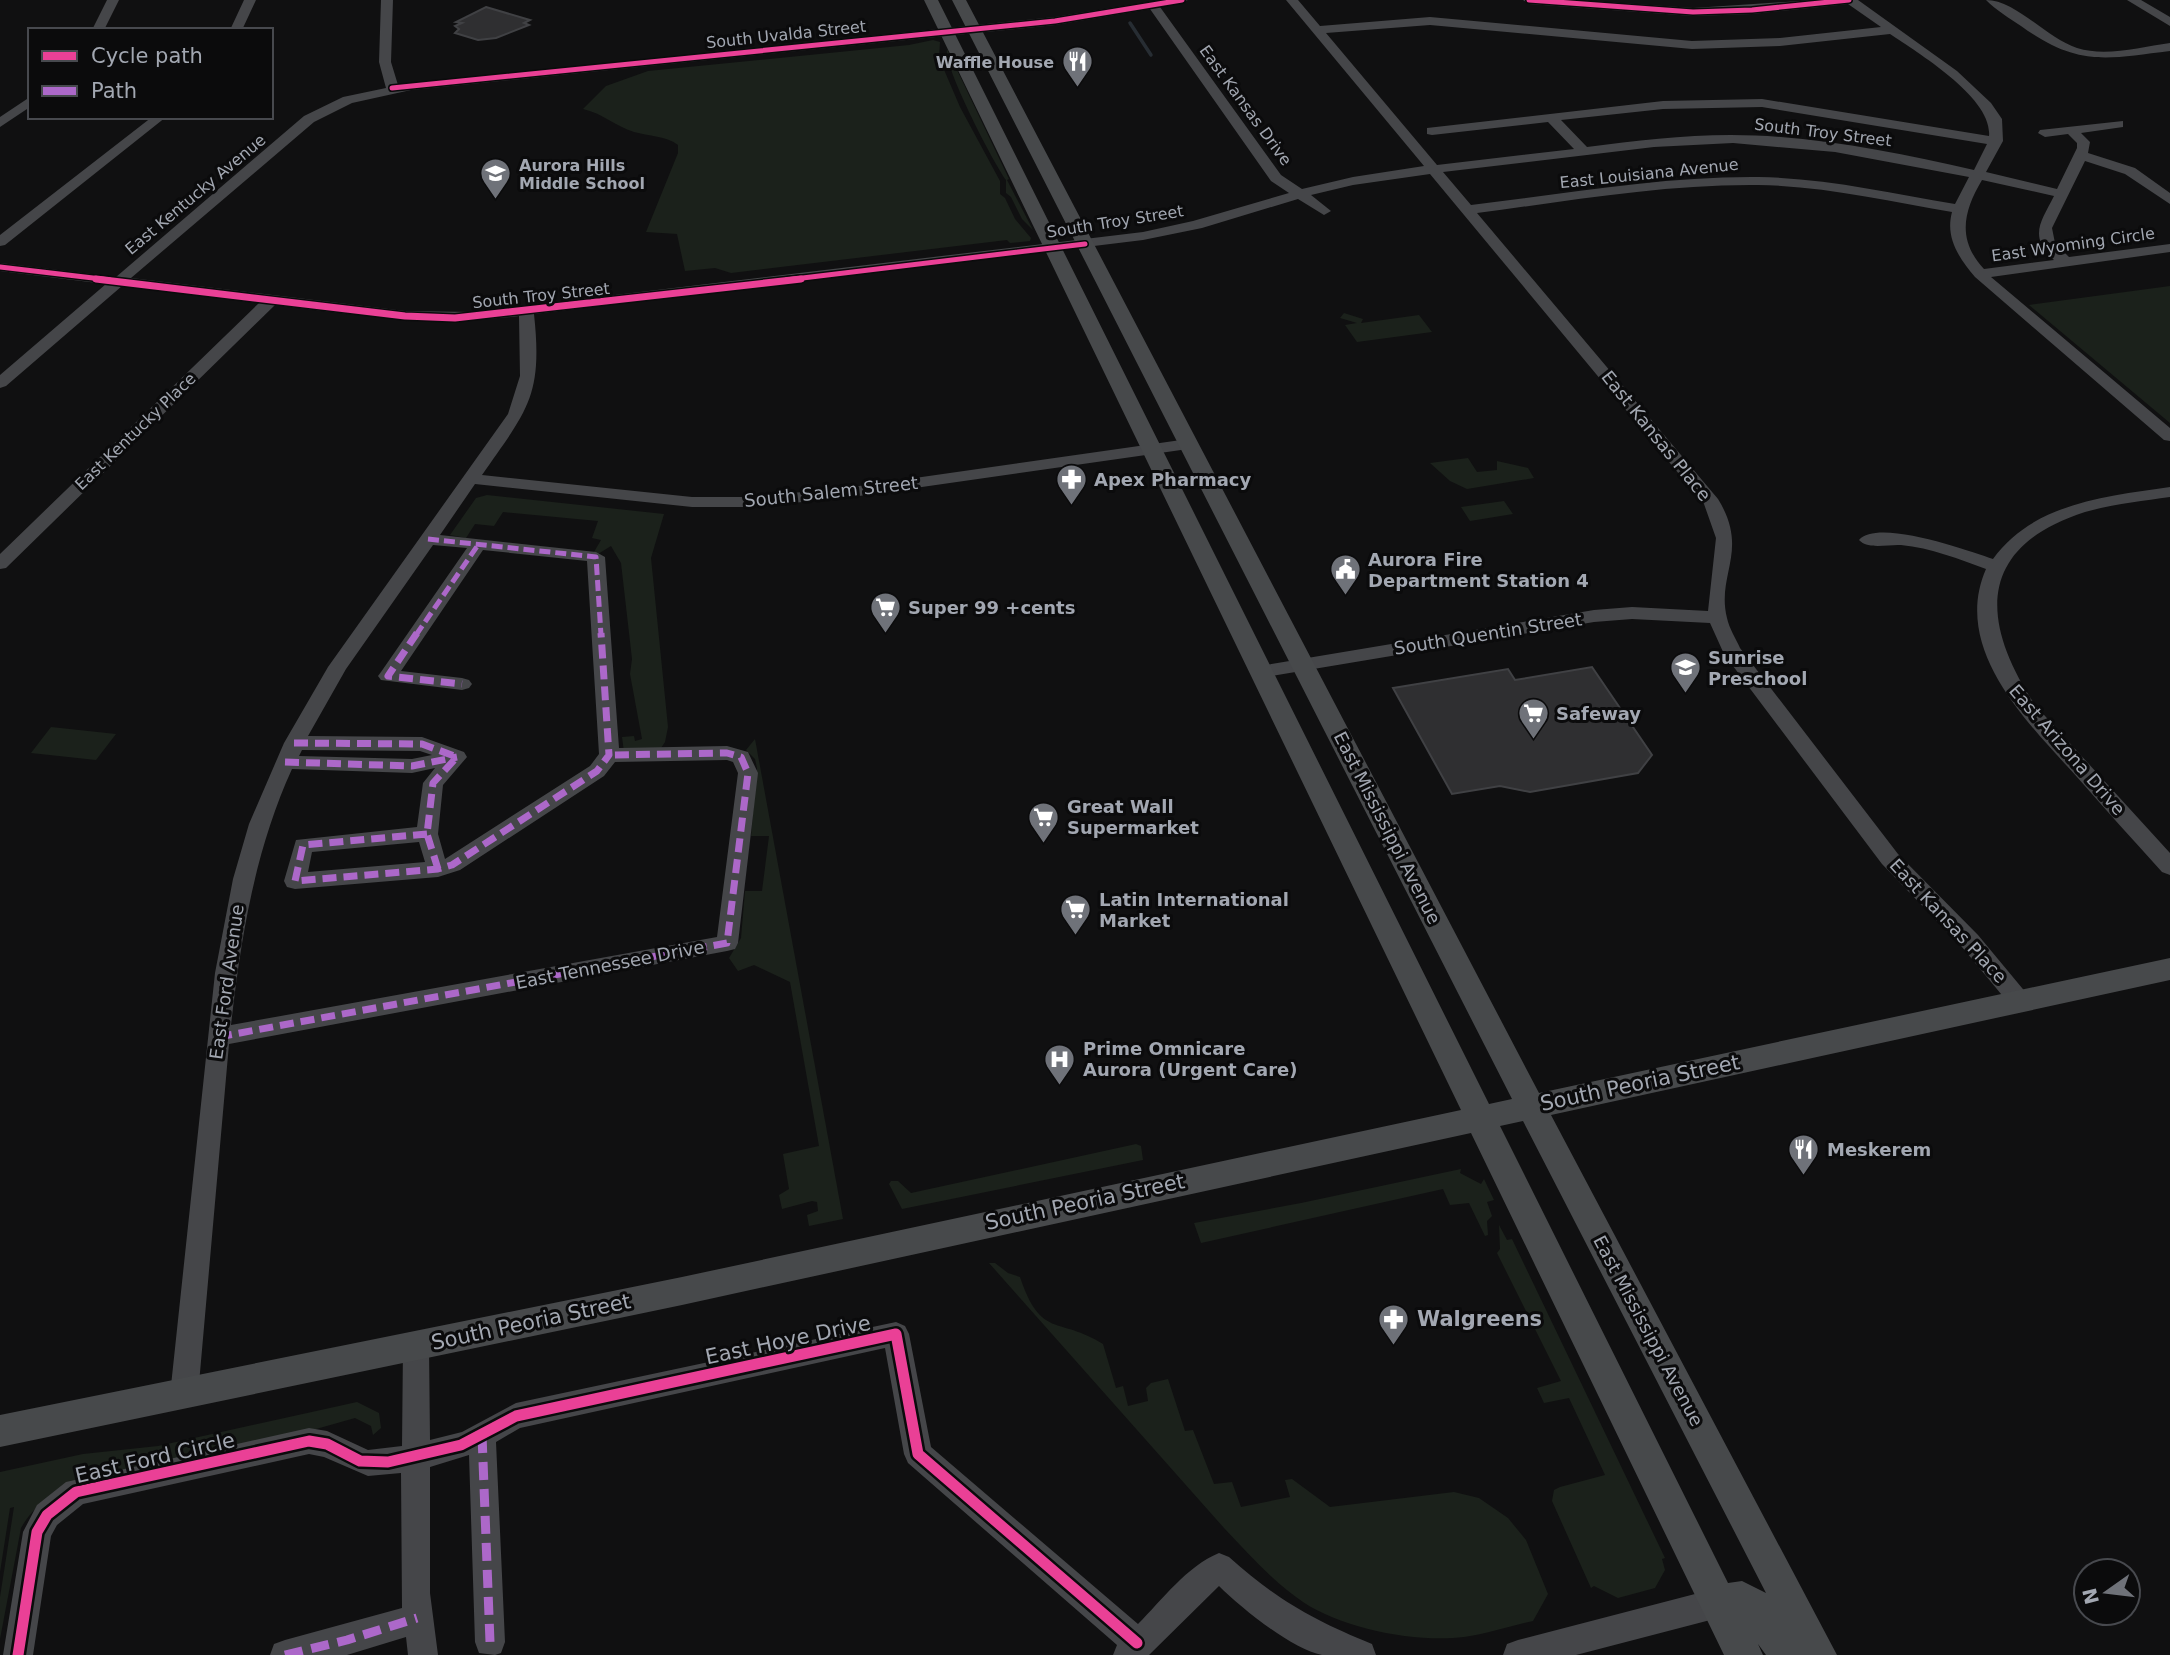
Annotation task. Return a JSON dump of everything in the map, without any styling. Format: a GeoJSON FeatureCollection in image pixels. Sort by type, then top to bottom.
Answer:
{"type":"FeatureCollection","features":[{"type":"Feature","properties":{"kind":"main road"},"geometry":{"type":"LineString","coordinates":[[931,0],[1744,1655]]}},
{"type":"Feature","properties":{"kind":"main road","name":"East Mississippi Avenue"},"geometry":{"type":"LineString","coordinates":[[959,0],[1531,1107],[1818,1655]]}},
{"type":"Feature","properties":{"kind":"main road","name":"South Peoria Street"},"geometry":{"type":"LineString","coordinates":[[0,1431],[416,1346],[2170,969]]}},
{"type":"Feature","properties":{"kind":"main road"},"geometry":{"type":"LineString","coordinates":[[1718,1603],[1742,1600],[1757,1609],[1788,1655]]}},
{"type":"Feature","properties":{"kind":"street"},"geometry":{"type":"LineString","coordinates":[[99,28],[113,0]]}},
{"type":"Feature","properties":{"kind":"street"},"geometry":{"type":"LineString","coordinates":[[237,28],[250,0]]}},
{"type":"Feature","properties":{"kind":"street"},"geometry":{"type":"LineString","coordinates":[[387,0],[385,62],[392,88]]}},
{"type":"Feature","properties":{"kind":"street","name":"South Uvalda Street"},"geometry":{"type":"LineString","coordinates":[[392,88],[974,30],[1078,18],[1182,0]]}},
{"type":"Feature","properties":{"kind":"street","name":"East Kansas Place"},"geometry":{"type":"LineString","coordinates":[[1292,0],[1712,503],[1725,538],[1717,592],[1717,617],[1726,640],[1741,664],[1884,852],[1970,941],[2020,1000]]}},
{"type":"Feature","properties":{"kind":"street"},"geometry":{"type":"LineString","coordinates":[[1529,0],[1710,12],[1849,0],[1983,100],[1995,118],[1996,141],[1958,209],[1957,237],[1967,258],[1980,274],[2170,436]]}},
{"type":"Feature","properties":{"kind":"street"},"geometry":{"type":"LineString","coordinates":[[1993,0],[2070,50],[2098,55],[2170,47]]}},
{"type":"Feature","properties":{"kind":"street"},"geometry":{"type":"LineString","coordinates":[[2133,0],[2170,22]]}},
{"type":"Feature","properties":{"kind":"street","name":"East Kansas Drive"},"geometry":{"type":"LineString","coordinates":[[1153,5],[1276,178],[1324,211]]}},
{"type":"Feature","properties":{"kind":"street"},"geometry":{"type":"LineString","coordinates":[[1317,30],[1422,21],[1708,45],[1891,30]]}},
{"type":"Feature","properties":{"kind":"street","name":"East Kentucky Avenue"},"geometry":{"type":"LineString","coordinates":[[0,383],[309,119],[348,100],[392,88]]}},
{"type":"Feature","properties":{"kind":"street"},"geometry":{"type":"LineString","coordinates":[[0,123],[28,102]]}},
{"type":"Feature","properties":{"kind":"street"},"geometry":{"type":"LineString","coordinates":[[1432,131],[1670,104],[1762,103],[1996,141]]}},
{"type":"Feature","properties":{"kind":"street"},"geometry":{"type":"LineString","coordinates":[[1552,118],[1584,152]]}},
{"type":"Feature","properties":{"kind":"street"},"geometry":{"type":"LineString","coordinates":[[0,242],[157,119]]}},
{"type":"Feature","properties":{"kind":"street"},"geometry":{"type":"LineString","coordinates":[[2046,133],[2118,124]]}},
{"type":"Feature","properties":{"kind":"street"},"geometry":{"type":"LineString","coordinates":[[2066,262],[2054,253],[2044,235],[2084,148],[2083,142],[2071,130]]}},
{"type":"Feature","properties":{"kind":"street","name":"South Troy Street"},"geometry":{"type":"LineString","coordinates":[[0,267],[424,317],[464,317],[526,312],[1085,244],[1195,226],[1298,195],[1362,180],[1702,139],[1816,145],[1978,174],[2062,194]]}},
{"type":"Feature","properties":{"kind":"street"},"geometry":{"type":"LineString","coordinates":[[2081,155],[2100,159],[2130,172],[2170,200]]}},
{"type":"Feature","properties":{"kind":"street","name":"East Louisiana Avenue"},"geometry":{"type":"LineString","coordinates":[[1468,210],[1699,183],[1759,181],[1828,187],[1958,209]]}},
{"type":"Feature","properties":{"kind":"street","name":"East Wyoming Circle"},"geometry":{"type":"LineString","coordinates":[[1980,274],[2170,248]]}},
{"type":"Feature","properties":{"kind":"street","name":"East Kentucky Place"},"geometry":{"type":"LineString","coordinates":[[0,564],[271,300]]}},
{"type":"Feature","properties":{"kind":"street","name":"East Ford Avenue"},"geometry":{"type":"LineString","coordinates":[[184,1395],[228,955],[237,903],[252,848],[290,753],[338,667],[513,420],[529,382],[531,364],[526,312]]}},
{"type":"Feature","properties":{"kind":"street","name":"South Salem Street"},"geometry":{"type":"LineString","coordinates":[[472,479],[692,502],[755,502],[859,491],[1188,444]]}},
{"type":"Feature","properties":{"kind":"street","name":"East Arizona Drive"},"geometry":{"type":"LineString","coordinates":[[2170,492],[2094,505],[2052,520],[2018,541],[1997,566],[1987,592],[1985,610],[1986,628],[2000,668],[2028,710],[2170,867]]}},
{"type":"Feature","properties":{"kind":"street"},"geometry":{"type":"LineString","coordinates":[[427,834],[303,845],[295,881],[439,869],[452,865],[597,771],[609,755],[596,557],[428,540]]}},
{"type":"Feature","properties":{"kind":"street"},"geometry":{"type":"LineString","coordinates":[[1868,540],[1910,540],[1997,566]]}},
{"type":"Feature","properties":{"kind":"street"},"geometry":{"type":"LineString","coordinates":[[462,684],[388,676],[478,545]]}},
{"type":"Feature","properties":{"kind":"street","name":"South Quentin Street"},"geometry":{"type":"LineString","coordinates":[[1260,672],[1594,616],[1632,613],[1717,617]]}},
{"type":"Feature","properties":{"kind":"street"},"geometry":{"type":"LineString","coordinates":[[290,753],[412,766],[457,757],[433,783],[427,834],[439,869]]}},
{"type":"Feature","properties":{"kind":"street","name":"East Tennessee Drive"},"geometry":{"type":"LineString","coordinates":[[218,1037],[727,943],[748,774],[741,757],[727,753],[609,755]]}},
{"type":"Feature","properties":{"kind":"street","name":"East Hoye Drive"},"geometry":{"type":"LineString","coordinates":[[415,1455],[467,1443],[516,1416],[896,1335],[918,1454],[1133,1649]]}},
{"type":"Feature","properties":{"kind":"street"},"geometry":{"type":"LineString","coordinates":[[416,1346],[417,1618],[423,1655]]}},
{"type":"Feature","properties":{"kind":"street"},"geometry":{"type":"LineString","coordinates":[[482,1435],[490,1642]]}},
{"type":"Feature","properties":{"kind":"street","name":"East Ford Circle"},"geometry":{"type":"LineString","coordinates":[[18,1655],[37,1532],[47,1515],[76,1492],[309,1441],[326,1442],[357,1460],[373,1463],[415,1455]]}},
{"type":"Feature","properties":{"kind":"street"},"geometry":{"type":"LineString","coordinates":[[1133,1649],[1219,1567],[1251,1597],[1288,1623],[1328,1644],[1361,1655]]}},
{"type":"Feature","properties":{"kind":"street"},"geometry":{"type":"LineString","coordinates":[[1518,1655],[1718,1603]]}},
{"type":"Feature","properties":{"kind":"street"},"geometry":{"type":"LineString","coordinates":[[285,1655],[347,1640],[417,1618]]}},
{"type":"Feature","properties":{"kind":"shaded area"},"geometry":{"type":"Polygon","coordinates":[[[933,40],[940,42],[939,58],[960,107],[1000,181],[1000,194],[1005,198],[1015,219],[1031,238],[1030,241],[1010,243],[1007,240],[731,273],[715,268],[685,271],[677,234],[646,232],[678,153],[678,145],[663,138],[627,129],[583,109],[606,86],[648,71],[909,45],[933,40]]]}},
{"type":"Feature","properties":{"kind":"shaded area"},"geometry":{"type":"Polygon","coordinates":[[[947,49],[1033,230],[1022,219],[1011,197],[1006,193],[1006,180],[960,93],[947,49]]]}},
{"type":"Feature","properties":{"kind":"shaded area"},"geometry":{"type":"Polygon","coordinates":[[[2170,286],[2170,423],[2029,305],[2170,286]]]}},
{"type":"Feature","properties":{"kind":"shaded area"},"geometry":{"type":"Polygon","coordinates":[[[1344,313],[1363,319],[1361,323],[1419,315],[1432,332],[1357,342],[1345,325],[1357,323],[1340,318],[1344,313]]]}},
{"type":"Feature","properties":{"kind":"shaded area"},"geometry":{"type":"Polygon","coordinates":[[[1468,458],[1477,472],[1497,470],[1497,461],[1528,468],[1534,478],[1467,489],[1450,481],[1430,463],[1468,458]]]}},
{"type":"Feature","properties":{"kind":"shaded area"},"geometry":{"type":"Polygon","coordinates":[[[487,495],[664,514],[651,558],[668,727],[661,748],[624,752],[622,737],[634,736],[635,741],[642,739],[630,674],[632,659],[621,563],[611,546],[598,554],[594,552],[601,540],[592,538],[598,521],[503,512],[494,526],[475,524],[466,538],[450,535],[476,498],[487,495]]]}},
{"type":"Feature","properties":{"kind":"shaded area"},"geometry":{"type":"Polygon","coordinates":[[[1504,501],[1513,514],[1470,521],[1461,507],[1504,501]]]}},
{"type":"Feature","properties":{"kind":"shaded area"},"geometry":{"type":"Polygon","coordinates":[[[51,727],[116,734],[96,760],[31,753],[51,727]]]}},
{"type":"Feature","properties":{"kind":"shaded area"},"geometry":{"type":"Polygon","coordinates":[[[755,739],[843,1219],[809,1226],[807,1215],[818,1211],[817,1202],[782,1209],[779,1195],[789,1189],[783,1154],[819,1146],[790,982],[754,965],[738,971],[729,958],[741,938],[745,891],[762,891],[769,836],[751,836],[757,768],[755,759],[746,750],[755,739]]]}},
{"type":"Feature","properties":{"kind":"shaded area"},"geometry":{"type":"Polygon","coordinates":[[[1136,1144],[1141,1146],[1143,1160],[902,1209],[889,1184],[891,1181],[898,1181],[911,1193],[1136,1144]]]}},
{"type":"Feature","properties":{"kind":"shaded area"},"geometry":{"type":"Polygon","coordinates":[[[1461,1169],[1460,1173],[1481,1184],[1484,1179],[1494,1200],[1487,1202],[1492,1216],[1487,1221],[1488,1235],[1485,1236],[1469,1203],[1450,1205],[1443,1189],[1201,1243],[1194,1223],[1301,1203],[1461,1169]]]}},
{"type":"Feature","properties":{"kind":"shaded area"},"geometry":{"type":"Polygon","coordinates":[[[1499,1225],[1507,1240],[1512,1239],[1665,1558],[1662,1559],[1665,1570],[1655,1588],[1618,1598],[1594,1586],[1591,1588],[1552,1501],[1554,1490],[1560,1487],[1605,1475],[1569,1398],[1544,1403],[1537,1388],[1561,1381],[1497,1253],[1500,1249],[1499,1225]]]}},
{"type":"Feature","properties":{"kind":"shaded area"},"geometry":{"type":"Polygon","coordinates":[[[989,1263],[995,1263],[1008,1273],[1020,1277],[1028,1297],[1044,1319],[1103,1344],[1116,1388],[1123,1386],[1128,1406],[1148,1401],[1146,1388],[1151,1383],[1168,1379],[1185,1431],[1193,1430],[1214,1484],[1232,1482],[1241,1507],[1290,1497],[1285,1480],[1292,1479],[1330,1507],[1454,1492],[1479,1498],[1508,1518],[1526,1540],[1548,1594],[1533,1621],[1464,1637],[1425,1638],[1359,1627],[1319,1612],[1303,1602],[1271,1577],[1224,1528],[989,1263]]]}},
{"type":"Feature","properties":{"kind":"shaded area"},"geometry":{"type":"Polygon","coordinates":[[[357,1402],[379,1413],[381,1428],[373,1435],[371,1426],[355,1418],[295,1435],[68,1487],[47,1499],[30,1514],[21,1528],[0,1639],[0,1597],[14,1507],[10,1508],[0,1572],[0,1472],[83,1454],[158,1446],[357,1402]]]}},
{"type":"Feature","properties":{"kind":"building"},"geometry":{"type":"Polygon","coordinates":[[[486,7],[530,20],[524,23],[529,25],[496,38],[478,40],[455,33],[459,29],[455,26],[462,23],[456,22],[486,7]]]}},
{"type":"Feature","properties":{"kind":"building","name":"Safeway"},"geometry":{"type":"Polygon","coordinates":[[[1592,667],[1652,755],[1638,773],[1530,792],[1500,786],[1452,794],[1393,688],[1508,669],[1515,680],[1592,667]]]}},
{"type":"Feature","properties":{"kind":"waterway"},"geometry":{"type":"LineString","coordinates":[[1130,23],[1151,55]]}},
{"type":"Feature","properties":{"kind":"marked path"},"geometry":{"type":"LineString","coordinates":[[427,834],[303,845],[295,881],[438,869],[452,865],[597,771],[609,755],[596,557],[428,539]]}},
{"type":"Feature","properties":{"kind":"marked path"},"geometry":{"type":"LineString","coordinates":[[462,684],[388,676],[478,545]]}},
{"type":"Feature","properties":{"kind":"marked path"},"geometry":{"type":"LineString","coordinates":[[294,743],[422,744],[457,757]]}},
{"type":"Feature","properties":{"kind":"marked path"},"geometry":{"type":"LineString","coordinates":[[218,1037],[727,943],[748,773],[741,757],[727,753],[609,755]]}},
{"type":"Feature","properties":{"kind":"marked path"},"geometry":{"type":"LineString","coordinates":[[285,762],[412,766],[457,757]]}},
{"type":"Feature","properties":{"kind":"marked path"},"geometry":{"type":"LineString","coordinates":[[438,869],[427,834],[433,783],[457,757]]}},
{"type":"Feature","properties":{"kind":"marked path"},"geometry":{"type":"LineString","coordinates":[[482,1435],[490,1642]]}},
{"type":"Feature","properties":{"kind":"marked path"},"geometry":{"type":"LineString","coordinates":[[285,1655],[347,1640],[417,1618]]}},
{"type":"Feature","properties":{"kind":"cycle path"},"geometry":{"type":"LineString","coordinates":[[392,88],[1055,21],[1182,0]]}},
{"type":"Feature","properties":{"kind":"cycle path"},"geometry":{"type":"LineString","coordinates":[[1529,0],[1693,12],[1752,10],[1849,0]]}},
{"type":"Feature","properties":{"kind":"cycle path"},"geometry":{"type":"LineString","coordinates":[[0,267],[405,316],[455,318],[526,312],[1085,244]]}},
{"type":"Feature","properties":{"kind":"cycle path"},"geometry":{"type":"LineString","coordinates":[[18,1655],[37,1532],[47,1515],[76,1492],[309,1441],[327,1444],[368,1463],[403,1459],[469,1442],[516,1416],[896,1334],[918,1454],[1137,1643]]}},
{"type":"Feature","properties":{"kind":"place","name":"Waffle House"},"geometry":{"type":"Point","coordinates":[1077,89]}},
{"type":"Feature","properties":{"kind":"place","name":"Aurora Hills Middle School"},"geometry":{"type":"Point","coordinates":[496,201]}},
{"type":"Feature","properties":{"kind":"place","name":"Apex Pharmacy"},"geometry":{"type":"Point","coordinates":[1071,507]}},
{"type":"Feature","properties":{"kind":"place","name":"Aurora Fire Department Station 4"},"geometry":{"type":"Point","coordinates":[1345,597]}},
{"type":"Feature","properties":{"kind":"place","name":"Super 99 +cents"},"geometry":{"type":"Point","coordinates":[885,635]}},
{"type":"Feature","properties":{"kind":"place","name":"Sunrise Preschool"},"geometry":{"type":"Point","coordinates":[1685,695]}},
{"type":"Feature","properties":{"kind":"place","name":"Safeway"},"geometry":{"type":"Point","coordinates":[1533,741]}},
{"type":"Feature","properties":{"kind":"place","name":"Great Wall Supermarket"},"geometry":{"type":"Point","coordinates":[1044,844]}},
{"type":"Feature","properties":{"kind":"place","name":"Latin International Market"},"geometry":{"type":"Point","coordinates":[1076,937]}},
{"type":"Feature","properties":{"kind":"place","name":"Prime Omnicare Aurora (Urgent Care)"},"geometry":{"type":"Point","coordinates":[1060,1086]}},
{"type":"Feature","properties":{"kind":"place","name":"Meskerem"},"geometry":{"type":"Point","coordinates":[1804,1177]}},
{"type":"Feature","properties":{"kind":"place","name":"Walgreens"},"geometry":{"type":"Point","coordinates":[1394,1346]}}]}
